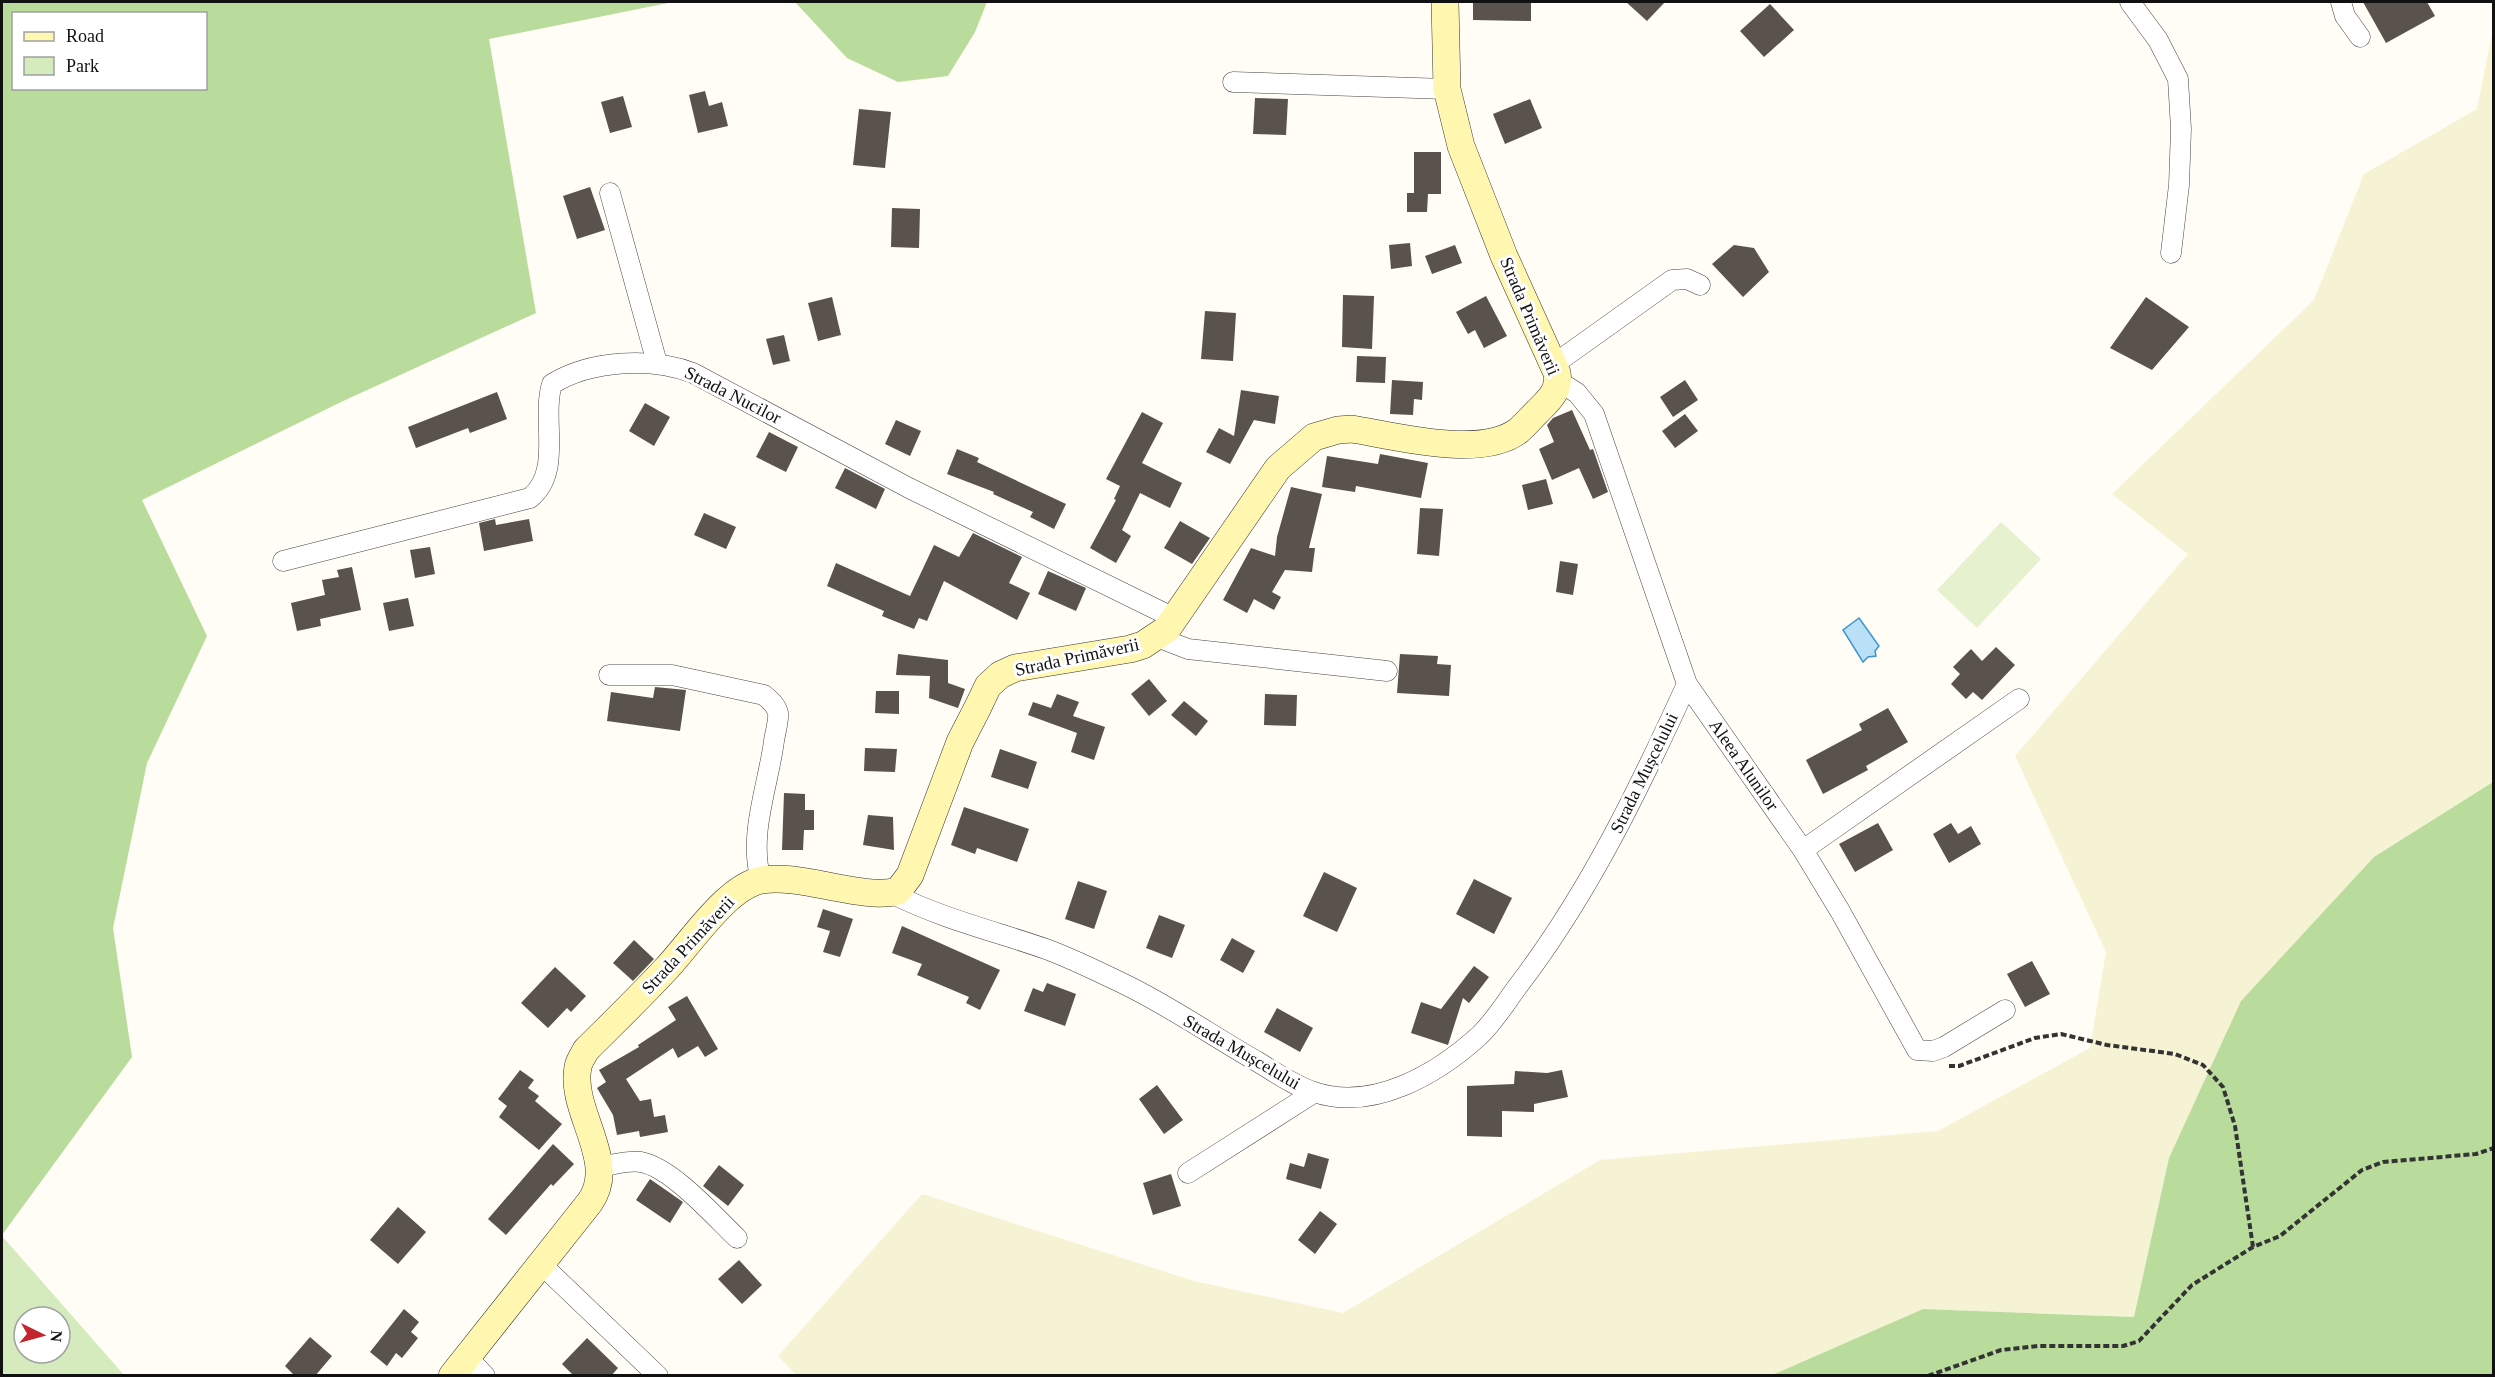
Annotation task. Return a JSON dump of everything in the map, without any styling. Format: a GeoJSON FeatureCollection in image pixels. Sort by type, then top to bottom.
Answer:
{"type":"FeatureCollection","features":[{"type":"Feature","properties":{"kind":"street","name":"Strada Primăverii"},"geometry":{"type":"LineString","coordinates":[[468,1369],[542,1264],[594,1196],[599,1183],[598,1167],[577,1082],[578,1066],[586,1050],[668,968],[734,895],[761,880],[780,879],[891,892],[905,885],[960,742],[988,686],[1000,675],[1015,668],[1130,649],[1166,628],[1278,468],[1314,437],[1338,430],[1352,429],[1457,444],[1488,443],[1516,432],[1553,395],[1556,373],[1504,256],[1461,146],[1447,89],[1444,38],[1445,2]]}},
{"type":"Feature","properties":{"kind":"street"},"geometry":{"type":"LineString","coordinates":[[2130,2],[2158,40],[2178,79],[2180,162],[2171,254]]}},
{"type":"Feature","properties":{"kind":"street"},"geometry":{"type":"LineString","coordinates":[[2341,2],[2345,16],[2360,37]]}},
{"type":"Feature","properties":{"kind":"street"},"geometry":{"type":"LineString","coordinates":[[1233,82],[1447,89]]}},
{"type":"Feature","properties":{"kind":"street"},"geometry":{"type":"LineString","coordinates":[[610,193],[657,363]]}},
{"type":"Feature","properties":{"kind":"street"},"geometry":{"type":"LineString","coordinates":[[1556,373],[1672,280],[1687,279],[1700,285]]}},
{"type":"Feature","properties":{"kind":"street","name":"Strada Nucilor"},"geometry":{"type":"LineString","coordinates":[[283,561],[530,498],[542,486],[548,467],[548,398],[552,384],[562,378],[599,367],[657,363],[676,366],[693,373],[909,488],[1166,628],[1188,649],[1387,671]]}},
{"type":"Feature","properties":{"kind":"street","name":"Aleea Alunilor"},"geometry":{"type":"LineString","coordinates":[[1556,373],[1577,393],[1594,414],[1687,684],[1803,850],[1840,911],[1917,1050]]}},
{"type":"Feature","properties":{"kind":"street"},"geometry":{"type":"LineString","coordinates":[[609,675],[672,675],[764,695],[771,701],[778,714],[771,766],[755,840],[756,862],[761,880]]}},
{"type":"Feature","properties":{"kind":"street","name":"Strada Mușcelului"},"geometry":{"type":"LineString","coordinates":[[891,892],[940,915],[1049,950],[1089,967],[1129,986],[1279,1075],[1315,1092],[1359,1098],[1396,1087],[1432,1072],[1480,1035],[1533,966],[1583,890],[1618,829],[1687,684]]}},
{"type":"Feature","properties":{"kind":"street"},"geometry":{"type":"LineString","coordinates":[[1803,850],[2019,699]]}},
{"type":"Feature","properties":{"kind":"street"},"geometry":{"type":"LineString","coordinates":[[1917,1050],[1933,1051],[1944,1047],[2005,1010]]}},
{"type":"Feature","properties":{"kind":"street"},"geometry":{"type":"LineString","coordinates":[[1188,1173],[1315,1092]]}},
{"type":"Feature","properties":{"kind":"street"},"geometry":{"type":"LineString","coordinates":[[598,1167],[623,1162],[639,1162],[654,1166],[677,1183],[737,1238]]}},
{"type":"Feature","properties":{"kind":"street"},"geometry":{"type":"LineString","coordinates":[[542,1264],[658,1376]]}},
{"type":"Feature","properties":{"kind":"path"},"geometry":{"type":"LineString","coordinates":[[1917,1050],[1939,1065],[1959,1066],[2035,1038],[2061,1034],[2107,1045],[2175,1054],[2203,1065],[2223,1087],[2235,1126],[2253,1247]]}},
{"type":"Feature","properties":{"kind":"path"},"geometry":{"type":"LineString","coordinates":[[1928,1376],[2001,1350],[2038,1346],[2123,1346],[2139,1341],[2192,1285],[2253,1247],[2280,1236],[2362,1170],[2383,1162],[2476,1154],[2493,1148]]}},
{"type":"Feature","properties":{"kind":"shaded area"},"geometry":{"type":"Polygon","coordinates":[[[2493,29],[2493,782],[2374,857],[2314,924],[2169,1158],[2135,1317],[1923,1309],[1772,1376],[797,1376],[778,1356],[922,1194],[1194,1281],[1343,1313],[1600,1160],[1938,1131],[2090,1048],[2106,952],[2015,756],[2188,554],[2112,494],[2314,300],[2364,174],[2477,109],[2493,29]]]}},
{"type":"Feature","properties":{"kind":"green space"},"geometry":{"type":"Polygon","coordinates":[[[2,2],[673,2],[489,39],[536,313],[341,402],[142,500],[207,636],[147,763],[113,928],[132,1057],[2,1235],[2,2]]]}},
{"type":"Feature","properties":{"kind":"green space"},"geometry":{"type":"Polygon","coordinates":[[[795,2],[987,2],[975,32],[948,76],[898,82],[847,58],[795,2]]]}},
{"type":"Feature","properties":{"kind":"green space"},"geometry":{"type":"Polygon","coordinates":[[[2001,522],[2041,559],[1977,628],[1937,590],[2001,522]]]}},
{"type":"Feature","properties":{"kind":"green space"},"geometry":{"type":"Polygon","coordinates":[[[2493,782],[2493,1375],[1772,1375],[1923,1309],[2134,1317],[2169,1158],[2241,1001],[2374,857],[2493,782]]]}},
{"type":"Feature","properties":{"kind":"green space"},"geometry":{"type":"Polygon","coordinates":[[[2,1236],[63,1305],[12,1305],[12,1365],[72,1365],[72,1316],[124,1375],[2,1375],[2,1236]]]}},
{"type":"Feature","properties":{"kind":"water"},"geometry":{"type":"Polygon","coordinates":[[[1859,618],[1879,646],[1875,651],[1876,656],[1868,657],[1863,662],[1843,630],[1859,618]]]}},
{"type":"Feature","properties":{"kind":"building"},"geometry":{"type":"Polygon","coordinates":[[[1473,2],[1531,2],[1531,21],[1473,20],[1473,2]]]}},
{"type":"Feature","properties":{"kind":"building"},"geometry":{"type":"Polygon","coordinates":[[[1626,2],[1665,2],[1647,21],[1626,2]]]}},
{"type":"Feature","properties":{"kind":"building"},"geometry":{"type":"Polygon","coordinates":[[[2363,2],[2427,2],[2435,16],[2386,43],[2363,2]]]}},
{"type":"Feature","properties":{"kind":"building"},"geometry":{"type":"Polygon","coordinates":[[[1770,4],[1794,30],[1764,57],[1740,31],[1770,4]]]}},
{"type":"Feature","properties":{"kind":"building"},"geometry":{"type":"Polygon","coordinates":[[[705,91],[709,106],[722,102],[728,126],[698,133],[689,95],[705,91]]]}},
{"type":"Feature","properties":{"kind":"building"},"geometry":{"type":"Polygon","coordinates":[[[623,96],[632,127],[610,133],[601,102],[623,96]]]}},
{"type":"Feature","properties":{"kind":"building"},"geometry":{"type":"Polygon","coordinates":[[[1255,98],[1288,99],[1286,135],[1253,134],[1255,98]]]}},
{"type":"Feature","properties":{"kind":"building"},"geometry":{"type":"Polygon","coordinates":[[[1530,99],[1542,128],[1505,144],[1493,114],[1530,99]]]}},
{"type":"Feature","properties":{"kind":"building"},"geometry":{"type":"Polygon","coordinates":[[[859,109],[891,112],[885,168],[853,165],[859,109]]]}},
{"type":"Feature","properties":{"kind":"building"},"geometry":{"type":"Polygon","coordinates":[[[1414,152],[1441,152],[1441,194],[1428,194],[1427,212],[1407,212],[1407,193],[1414,193],[1414,152]]]}},
{"type":"Feature","properties":{"kind":"building"},"geometry":{"type":"Polygon","coordinates":[[[590,187],[605,230],[577,239],[563,196],[590,187]]]}},
{"type":"Feature","properties":{"kind":"building"},"geometry":{"type":"Polygon","coordinates":[[[892,208],[920,209],[919,248],[891,247],[892,208]]]}},
{"type":"Feature","properties":{"kind":"building"},"geometry":{"type":"Polygon","coordinates":[[[1410,243],[1412,266],[1391,269],[1389,245],[1410,243]]]}},
{"type":"Feature","properties":{"kind":"building"},"geometry":{"type":"Polygon","coordinates":[[[1455,245],[1462,263],[1432,274],[1425,256],[1455,245]]]}},
{"type":"Feature","properties":{"kind":"building"},"geometry":{"type":"Polygon","coordinates":[[[1734,245],[1754,248],[1769,272],[1743,297],[1712,264],[1734,245]]]}},
{"type":"Feature","properties":{"kind":"building"},"geometry":{"type":"Polygon","coordinates":[[[1343,295],[1374,296],[1372,349],[1342,347],[1343,295]]]}},
{"type":"Feature","properties":{"kind":"building"},"geometry":{"type":"Polygon","coordinates":[[[1486,296],[1507,336],[1484,348],[1475,330],[1468,334],[1456,312],[1486,296]]]}},
{"type":"Feature","properties":{"kind":"building"},"geometry":{"type":"Polygon","coordinates":[[[832,297],[841,335],[818,341],[808,303],[832,297]]]}},
{"type":"Feature","properties":{"kind":"building"},"geometry":{"type":"Polygon","coordinates":[[[2146,297],[2189,327],[2152,370],[2110,348],[2146,297]]]}},
{"type":"Feature","properties":{"kind":"building"},"geometry":{"type":"Polygon","coordinates":[[[1205,311],[1236,313],[1233,361],[1201,359],[1205,311]]]}},
{"type":"Feature","properties":{"kind":"building"},"geometry":{"type":"Polygon","coordinates":[[[784,335],[790,361],[773,365],[766,339],[784,335]]]}},
{"type":"Feature","properties":{"kind":"building"},"geometry":{"type":"Polygon","coordinates":[[[1357,356],[1386,357],[1385,383],[1356,382],[1357,356]]]}},
{"type":"Feature","properties":{"kind":"building"},"geometry":{"type":"Polygon","coordinates":[[[1392,380],[1423,382],[1422,400],[1414,399],[1413,415],[1390,414],[1392,380]]]}},
{"type":"Feature","properties":{"kind":"building"},"geometry":{"type":"Polygon","coordinates":[[[1685,380],[1698,400],[1673,417],[1660,397],[1685,380]]]}},
{"type":"Feature","properties":{"kind":"building"},"geometry":{"type":"Polygon","coordinates":[[[1241,390],[1279,396],[1275,424],[1254,420],[1230,464],[1206,452],[1219,428],[1234,436],[1241,390]]]}},
{"type":"Feature","properties":{"kind":"building"},"geometry":{"type":"Polygon","coordinates":[[[497,392],[507,419],[470,433],[468,428],[416,448],[408,427],[497,392]]]}},
{"type":"Feature","properties":{"kind":"building"},"geometry":{"type":"Polygon","coordinates":[[[645,403],[670,417],[654,446],[629,431],[645,403]]]}},
{"type":"Feature","properties":{"kind":"building"},"geometry":{"type":"Polygon","coordinates":[[[1572,410],[1590,450],[1593,449],[1608,492],[1593,499],[1579,468],[1552,480],[1539,449],[1554,442],[1547,425],[1553,418],[1572,410]]]}},
{"type":"Feature","properties":{"kind":"building"},"geometry":{"type":"Polygon","coordinates":[[[1142,412],[1163,423],[1142,463],[1182,483],[1170,508],[1140,493],[1122,530],[1131,536],[1116,563],[1090,548],[1116,500],[1114,499],[1120,486],[1106,479],[1142,412]]]}},
{"type":"Feature","properties":{"kind":"building"},"geometry":{"type":"Polygon","coordinates":[[[1685,414],[1698,431],[1675,448],[1662,431],[1685,414]]]}},
{"type":"Feature","properties":{"kind":"building"},"geometry":{"type":"Polygon","coordinates":[[[896,420],[921,431],[910,456],[885,444],[896,420]]]}},
{"type":"Feature","properties":{"kind":"building"},"geometry":{"type":"Polygon","coordinates":[[[769,432],[798,447],[786,472],[756,457],[769,432]]]}},
{"type":"Feature","properties":{"kind":"building"},"geometry":{"type":"Polygon","coordinates":[[[957,449],[979,458],[977,462],[1066,504],[1054,529],[1030,517],[1033,512],[993,494],[994,492],[947,474],[957,449]]]}},
{"type":"Feature","properties":{"kind":"building"},"geometry":{"type":"Polygon","coordinates":[[[1380,454],[1428,463],[1421,498],[1356,486],[1355,492],[1322,487],[1327,456],[1378,464],[1380,454]]]}},
{"type":"Feature","properties":{"kind":"building"},"geometry":{"type":"Polygon","coordinates":[[[845,468],[885,489],[876,509],[835,488],[845,468]]]}},
{"type":"Feature","properties":{"kind":"building"},"geometry":{"type":"Polygon","coordinates":[[[1546,479],[1553,504],[1528,510],[1522,485],[1546,479]]]}},
{"type":"Feature","properties":{"kind":"building"},"geometry":{"type":"Polygon","coordinates":[[[1291,487],[1322,494],[1309,548],[1315,548],[1312,572],[1285,570],[1272,592],[1281,597],[1274,610],[1254,599],[1247,613],[1223,600],[1251,548],[1275,556],[1277,537],[1291,487]]]}},
{"type":"Feature","properties":{"kind":"building"},"geometry":{"type":"Polygon","coordinates":[[[1420,508],[1443,509],[1439,556],[1417,554],[1420,508]]]}},
{"type":"Feature","properties":{"kind":"building"},"geometry":{"type":"Polygon","coordinates":[[[704,513],[736,527],[726,549],[694,535],[704,513]]]}},
{"type":"Feature","properties":{"kind":"building"},"geometry":{"type":"Polygon","coordinates":[[[495,519],[496,525],[529,519],[533,541],[484,551],[479,523],[495,519]]]}},
{"type":"Feature","properties":{"kind":"building"},"geometry":{"type":"Polygon","coordinates":[[[1180,521],[1210,538],[1192,564],[1164,548],[1180,521]]]}},
{"type":"Feature","properties":{"kind":"building"},"geometry":{"type":"Polygon","coordinates":[[[973,533],[1022,557],[1009,583],[1030,593],[1017,620],[944,581],[927,621],[919,618],[914,629],[882,616],[884,611],[827,586],[836,563],[910,596],[934,545],[959,557],[973,533]]]}},
{"type":"Feature","properties":{"kind":"building"},"geometry":{"type":"Polygon","coordinates":[[[430,547],[435,574],[415,578],[410,550],[430,547]]]}},
{"type":"Feature","properties":{"kind":"building"},"geometry":{"type":"Polygon","coordinates":[[[1560,561],[1578,564],[1573,595],[1556,592],[1560,561]]]}},
{"type":"Feature","properties":{"kind":"building"},"geometry":{"type":"Polygon","coordinates":[[[352,567],[361,610],[320,619],[321,626],[297,631],[291,603],[325,595],[322,580],[339,577],[337,570],[352,567]]]}},
{"type":"Feature","properties":{"kind":"building"},"geometry":{"type":"Polygon","coordinates":[[[1048,571],[1086,588],[1076,611],[1038,594],[1048,571]]]}},
{"type":"Feature","properties":{"kind":"building"},"geometry":{"type":"Polygon","coordinates":[[[408,598],[414,626],[389,631],[383,603],[408,598]]]}},
{"type":"Feature","properties":{"kind":"building"},"geometry":{"type":"Polygon","coordinates":[[[1996,647],[2015,665],[1982,700],[1973,692],[1966,699],[1951,684],[1960,674],[1953,667],[1971,649],[1982,661],[1996,647]]]}},
{"type":"Feature","properties":{"kind":"building"},"geometry":{"type":"Polygon","coordinates":[[[898,654],[948,660],[948,683],[965,689],[958,708],[929,698],[930,676],[896,675],[898,654]]]}},
{"type":"Feature","properties":{"kind":"building"},"geometry":{"type":"Polygon","coordinates":[[[1400,654],[1438,656],[1437,664],[1451,665],[1449,696],[1397,693],[1400,654]]]}},
{"type":"Feature","properties":{"kind":"building"},"geometry":{"type":"Polygon","coordinates":[[[1149,679],[1167,701],[1149,716],[1131,694],[1149,679]]]}},
{"type":"Feature","properties":{"kind":"building"},"geometry":{"type":"Polygon","coordinates":[[[655,687],[686,690],[680,731],[607,721],[611,692],[653,698],[655,687]]]}},
{"type":"Feature","properties":{"kind":"building"},"geometry":{"type":"Polygon","coordinates":[[[876,691],[899,691],[899,714],[875,713],[876,691]]]}},
{"type":"Feature","properties":{"kind":"building"},"geometry":{"type":"Polygon","coordinates":[[[1057,694],[1079,702],[1073,716],[1105,727],[1094,760],[1071,752],[1077,733],[1028,715],[1033,702],[1051,708],[1057,694]]]}},
{"type":"Feature","properties":{"kind":"building"},"geometry":{"type":"Polygon","coordinates":[[[1265,694],[1297,695],[1296,726],[1264,725],[1265,694]]]}},
{"type":"Feature","properties":{"kind":"building"},"geometry":{"type":"Polygon","coordinates":[[[1184,701],[1208,721],[1196,736],[1171,715],[1184,701]]]}},
{"type":"Feature","properties":{"kind":"building"},"geometry":{"type":"Polygon","coordinates":[[[1888,708],[1908,742],[1866,766],[1868,770],[1823,794],[1806,760],[1862,730],[1859,724],[1888,708]]]}},
{"type":"Feature","properties":{"kind":"building"},"geometry":{"type":"Polygon","coordinates":[[[865,748],[897,749],[895,772],[864,771],[865,748]]]}},
{"type":"Feature","properties":{"kind":"building"},"geometry":{"type":"Polygon","coordinates":[[[1000,749],[1037,762],[1028,789],[991,777],[1000,749]]]}},
{"type":"Feature","properties":{"kind":"building"},"geometry":{"type":"Polygon","coordinates":[[[784,793],[805,794],[805,810],[814,810],[814,830],[804,830],[803,850],[782,850],[784,793]]]}},
{"type":"Feature","properties":{"kind":"building"},"geometry":{"type":"Polygon","coordinates":[[[964,807],[1029,829],[1017,862],[977,848],[975,854],[951,845],[964,807]]]}},
{"type":"Feature","properties":{"kind":"building"},"geometry":{"type":"Polygon","coordinates":[[[868,815],[893,817],[894,850],[863,845],[868,815]]]}},
{"type":"Feature","properties":{"kind":"building"},"geometry":{"type":"Polygon","coordinates":[[[1878,823],[1893,850],[1855,872],[1839,844],[1878,823]]]}},
{"type":"Feature","properties":{"kind":"building"},"geometry":{"type":"Polygon","coordinates":[[[1951,823],[1958,834],[1971,826],[1981,844],[1949,863],[1933,834],[1951,823]]]}},
{"type":"Feature","properties":{"kind":"building"},"geometry":{"type":"Polygon","coordinates":[[[1324,872],[1357,888],[1337,932],[1303,916],[1324,872]]]}},
{"type":"Feature","properties":{"kind":"building"},"geometry":{"type":"Polygon","coordinates":[[[1474,879],[1512,898],[1494,934],[1456,914],[1474,879]]]}},
{"type":"Feature","properties":{"kind":"building"},"geometry":{"type":"Polygon","coordinates":[[[1078,881],[1107,891],[1094,929],[1065,919],[1078,881]]]}},
{"type":"Feature","properties":{"kind":"building"},"geometry":{"type":"Polygon","coordinates":[[[823,909],[853,919],[840,957],[823,952],[830,931],[817,927],[823,909]]]}},
{"type":"Feature","properties":{"kind":"building"},"geometry":{"type":"Polygon","coordinates":[[[1159,915],[1185,925],[1172,958],[1146,948],[1159,915]]]}},
{"type":"Feature","properties":{"kind":"building"},"geometry":{"type":"Polygon","coordinates":[[[902,926],[1000,970],[980,1010],[966,1003],[969,997],[917,975],[922,964],[892,953],[902,926]]]}},
{"type":"Feature","properties":{"kind":"building"},"geometry":{"type":"Polygon","coordinates":[[[1232,938],[1255,951],[1243,973],[1220,960],[1232,938]]]}},
{"type":"Feature","properties":{"kind":"building"},"geometry":{"type":"Polygon","coordinates":[[[634,940],[654,959],[633,981],[613,963],[634,940]]]}},
{"type":"Feature","properties":{"kind":"building"},"geometry":{"type":"Polygon","coordinates":[[[2032,961],[2050,994],[2025,1007],[2007,974],[2032,961]]]}},
{"type":"Feature","properties":{"kind":"building"},"geometry":{"type":"Polygon","coordinates":[[[1474,966],[1489,977],[1469,1003],[1463,998],[1448,1045],[1411,1033],[1421,1002],[1441,1009],[1474,966]]]}},
{"type":"Feature","properties":{"kind":"building"},"geometry":{"type":"Polygon","coordinates":[[[555,967],[586,996],[571,1012],[567,1008],[548,1028],[521,1003],[555,967]]]}},
{"type":"Feature","properties":{"kind":"building"},"geometry":{"type":"Polygon","coordinates":[[[1047,983],[1076,994],[1065,1026],[1024,1011],[1033,988],[1043,992],[1047,983]]]}},
{"type":"Feature","properties":{"kind":"building"},"geometry":{"type":"Polygon","coordinates":[[[687,996],[718,1049],[705,1057],[698,1046],[678,1058],[673,1048],[626,1079],[640,1101],[651,1099],[654,1117],[665,1115],[668,1132],[640,1137],[639,1131],[617,1135],[613,1115],[597,1088],[606,1082],[599,1070],[639,1047],[638,1045],[676,1020],[668,1007],[687,996]]]}},
{"type":"Feature","properties":{"kind":"building"},"geometry":{"type":"Polygon","coordinates":[[[1277,1008],[1313,1028],[1300,1052],[1264,1032],[1277,1008]]]}},
{"type":"Feature","properties":{"kind":"building"},"geometry":{"type":"Polygon","coordinates":[[[520,1070],[534,1080],[528,1088],[539,1096],[535,1101],[562,1124],[539,1150],[499,1117],[507,1106],[498,1099],[520,1070]]]}},
{"type":"Feature","properties":{"kind":"building"},"geometry":{"type":"Polygon","coordinates":[[[1562,1070],[1568,1097],[1534,1104],[1534,1112],[1502,1111],[1502,1137],[1467,1136],[1467,1086],[1514,1084],[1515,1071],[1547,1073],[1562,1070]]]}},
{"type":"Feature","properties":{"kind":"building"},"geometry":{"type":"Polygon","coordinates":[[[1157,1085],[1183,1120],[1164,1134],[1139,1099],[1157,1085]]]}},
{"type":"Feature","properties":{"kind":"building"},"geometry":{"type":"Polygon","coordinates":[[[553,1144],[574,1164],[553,1186],[551,1184],[506,1235],[488,1219],[553,1144]]]}},
{"type":"Feature","properties":{"kind":"building"},"geometry":{"type":"Polygon","coordinates":[[[1308,1153],[1329,1159],[1321,1189],[1286,1179],[1290,1163],[1304,1167],[1308,1153]]]}},
{"type":"Feature","properties":{"kind":"building"},"geometry":{"type":"Polygon","coordinates":[[[719,1165],[744,1185],[728,1206],[703,1186],[719,1165]]]}},
{"type":"Feature","properties":{"kind":"building"},"geometry":{"type":"Polygon","coordinates":[[[1171,1174],[1181,1206],[1153,1215],[1143,1183],[1171,1174]]]}},
{"type":"Feature","properties":{"kind":"building"},"geometry":{"type":"Polygon","coordinates":[[[650,1179],[683,1202],[670,1223],[636,1200],[650,1179]]]}},
{"type":"Feature","properties":{"kind":"building"},"geometry":{"type":"Polygon","coordinates":[[[398,1207],[426,1232],[398,1264],[370,1240],[398,1207]]]}},
{"type":"Feature","properties":{"kind":"building"},"geometry":{"type":"Polygon","coordinates":[[[1320,1211],[1337,1224],[1315,1254],[1298,1240],[1320,1211]]]}},
{"type":"Feature","properties":{"kind":"building"},"geometry":{"type":"Polygon","coordinates":[[[739,1260],[762,1285],[742,1304],[718,1279],[739,1260]]]}},
{"type":"Feature","properties":{"kind":"building"},"geometry":{"type":"Polygon","coordinates":[[[404,1309],[419,1322],[411,1332],[418,1338],[402,1358],[396,1353],[387,1366],[370,1352],[404,1309]]]}},
{"type":"Feature","properties":{"kind":"building"},"geometry":{"type":"Polygon","coordinates":[[[310,1337],[332,1356],[315,1376],[295,1376],[285,1366],[310,1337]]]}},
{"type":"Feature","properties":{"kind":"building"},"geometry":{"type":"Polygon","coordinates":[[[587,1338],[618,1368],[611,1376],[574,1376],[562,1364],[587,1338]]]}}]}
